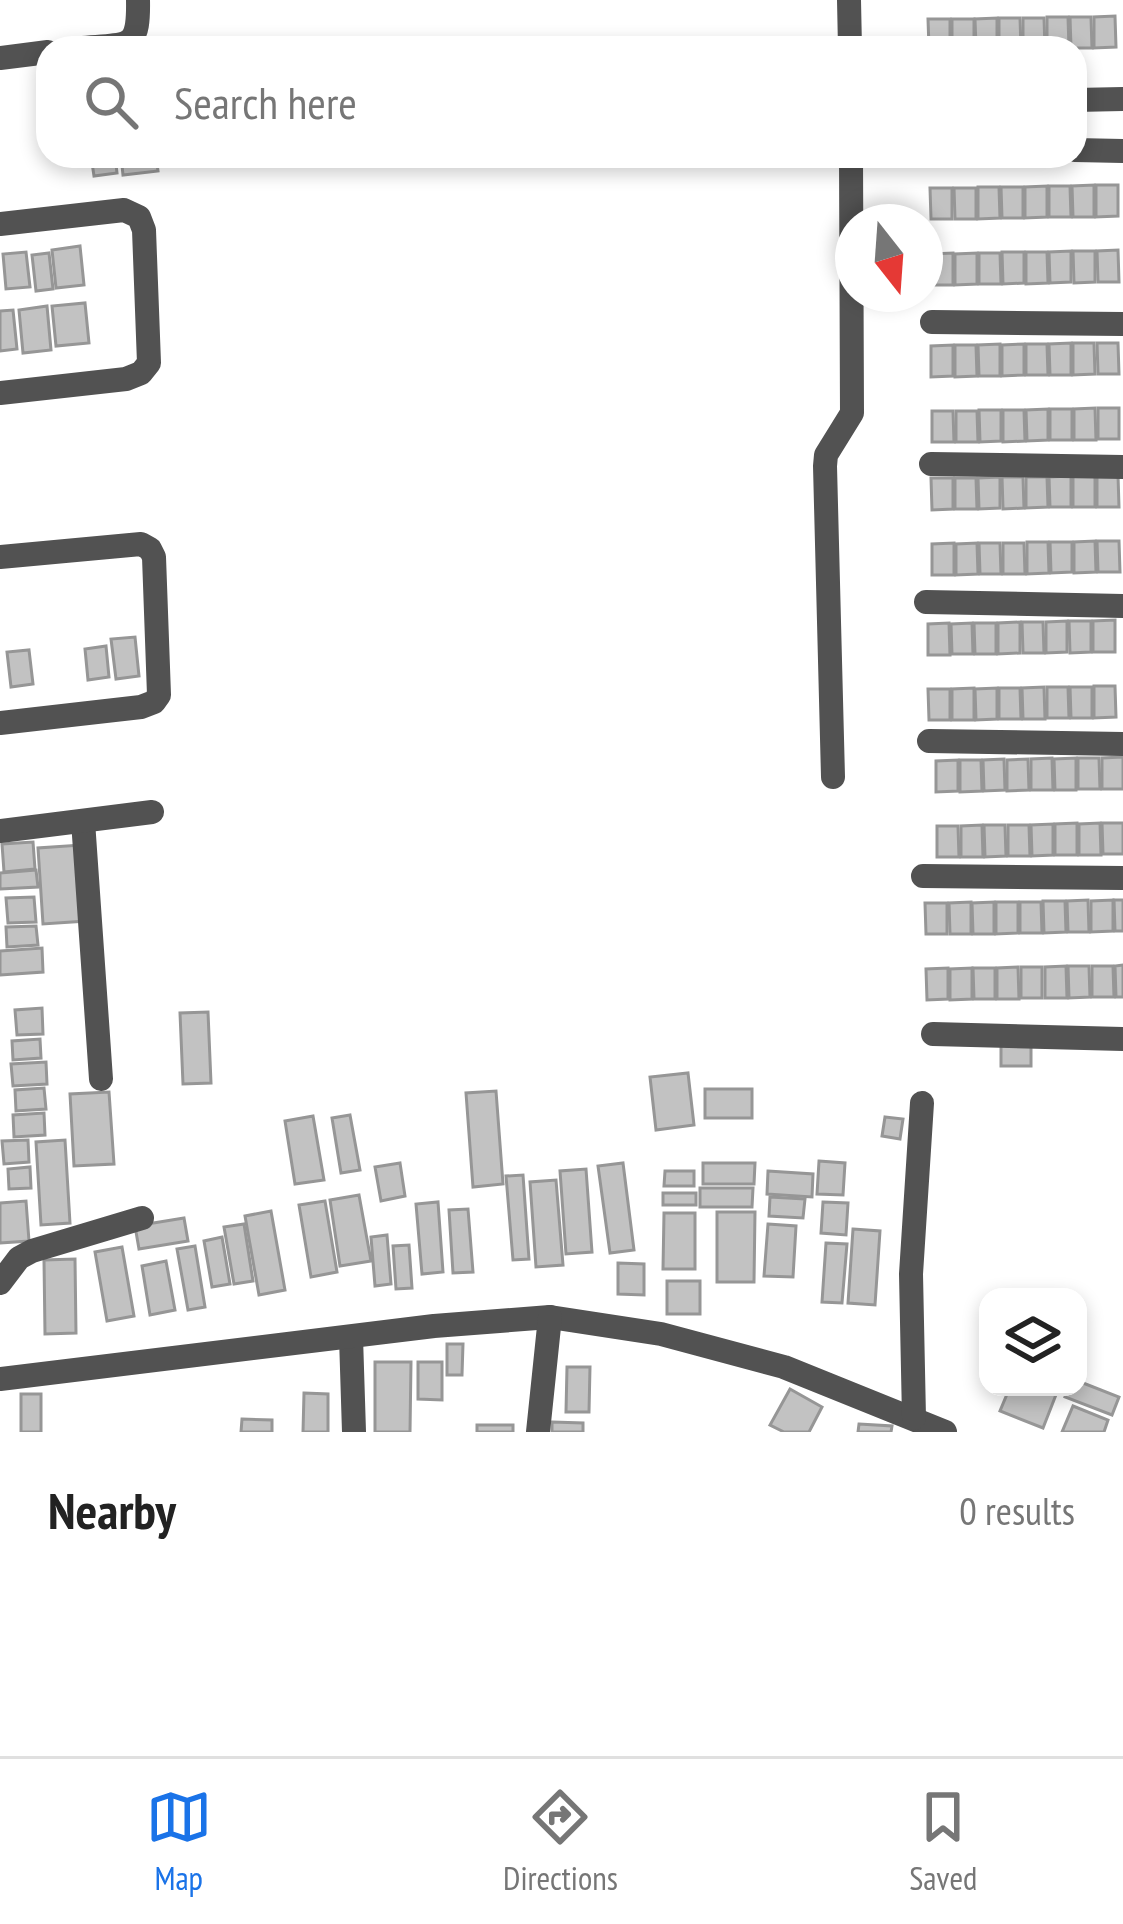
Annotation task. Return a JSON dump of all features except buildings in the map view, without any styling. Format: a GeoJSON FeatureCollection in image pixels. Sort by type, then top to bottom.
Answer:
{"type":"FeatureCollection","features":[{"type":"Feature","properties":{"kind":"street"},"geometry":{"type":"LineString","coordinates":[[135,36],[138,0]]}},
{"type":"Feature","properties":{"kind":"street"},"geometry":{"type":"LineString","coordinates":[[849,0],[850,36]]}},
{"type":"Feature","properties":{"kind":"street"},"geometry":{"type":"LineString","coordinates":[[0,58],[36,54]]}},
{"type":"Feature","properties":{"kind":"street"},"geometry":{"type":"LineString","coordinates":[[1087,100],[1123,100]]}},
{"type":"Feature","properties":{"kind":"street"},"geometry":{"type":"LineString","coordinates":[[1087,150],[1123,151]]}},
{"type":"Feature","properties":{"kind":"street"},"geometry":{"type":"LineString","coordinates":[[833,777],[825,466],[826,455],[852,413],[851,168]]}},
{"type":"Feature","properties":{"kind":"street"},"geometry":{"type":"LineString","coordinates":[[0,224],[124,210],[139,217],[144,230],[149,363],[141,373],[126,379],[0,392]]}},
{"type":"Feature","properties":{"kind":"street"},"geometry":{"type":"LineString","coordinates":[[932,322],[1123,324]]}},
{"type":"Feature","properties":{"kind":"street"},"geometry":{"type":"LineString","coordinates":[[931,464],[1123,467]]}},
{"type":"Feature","properties":{"kind":"street"},"geometry":{"type":"LineString","coordinates":[[0,557],[141,544],[150,549],[160,695],[141,707],[0,723]]}},
{"type":"Feature","properties":{"kind":"street"},"geometry":{"type":"LineString","coordinates":[[926,602],[1123,606]]}},
{"type":"Feature","properties":{"kind":"street"},"geometry":{"type":"LineString","coordinates":[[929,741],[1123,744]]}},
{"type":"Feature","properties":{"kind":"street"},"geometry":{"type":"LineString","coordinates":[[0,831],[152,812]]}},
{"type":"Feature","properties":{"kind":"street"},"geometry":{"type":"LineString","coordinates":[[83,821],[101,1079]]}},
{"type":"Feature","properties":{"kind":"street"},"geometry":{"type":"LineString","coordinates":[[923,877],[1123,878]]}},
{"type":"Feature","properties":{"kind":"street"},"geometry":{"type":"LineString","coordinates":[[933,1034],[1123,1039]]}},
{"type":"Feature","properties":{"kind":"street"},"geometry":{"type":"LineString","coordinates":[[914,1418],[911,1274],[922,1103]]}},
{"type":"Feature","properties":{"kind":"street"},"geometry":{"type":"LineString","coordinates":[[0,1283],[19,1258],[32,1251],[142,1218]]}},
{"type":"Feature","properties":{"kind":"street"},"geometry":{"type":"LineString","coordinates":[[538,1432],[550,1317]]}},
{"type":"Feature","properties":{"kind":"street"},"geometry":{"type":"LineString","coordinates":[[0,1378],[434,1326],[550,1317],[661,1334],[784,1367],[945,1432]]}},
{"type":"Feature","properties":{"kind":"street"},"geometry":{"type":"LineString","coordinates":[[351,1337],[353,1432]]}}]}
